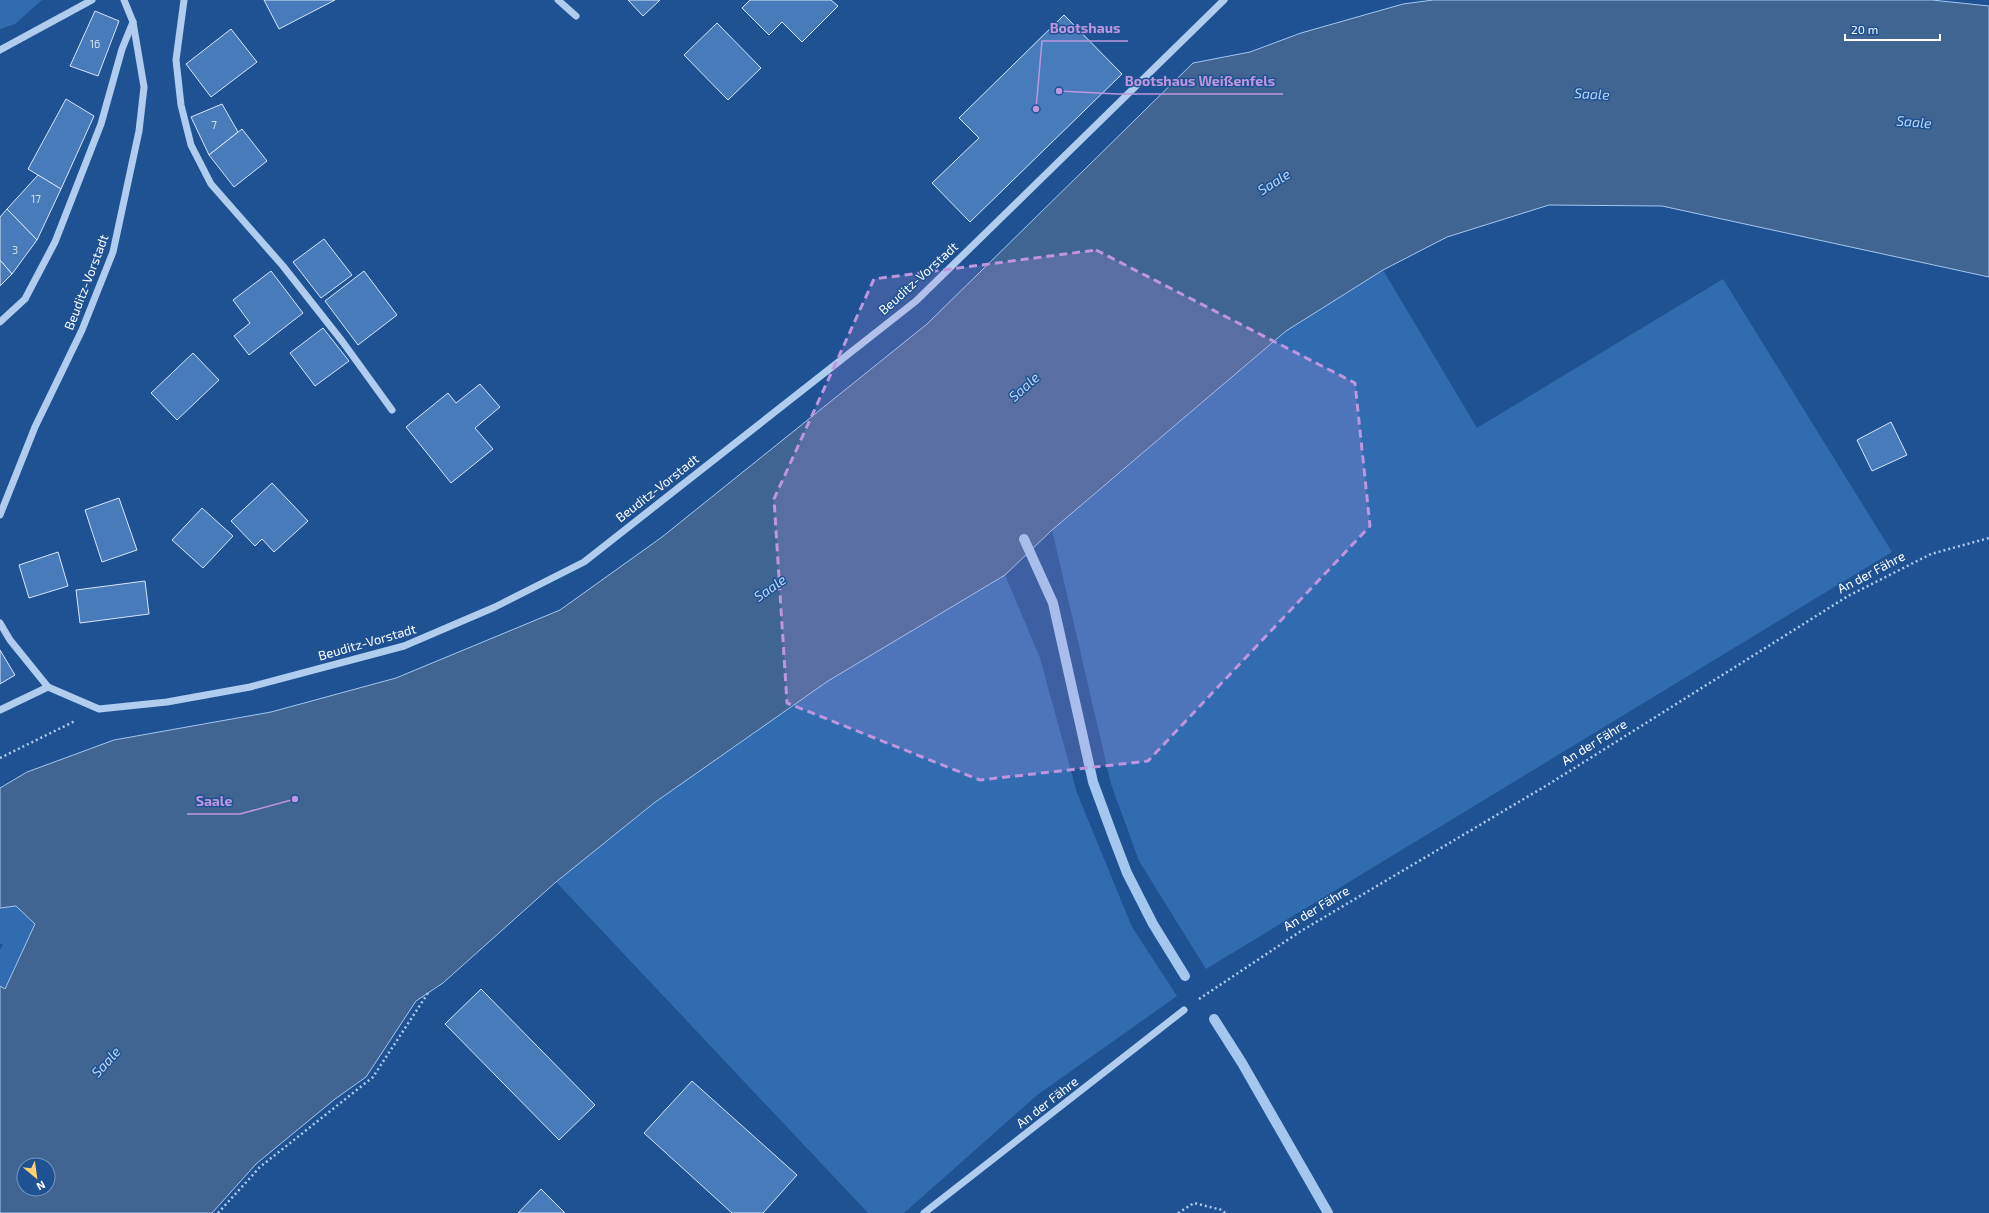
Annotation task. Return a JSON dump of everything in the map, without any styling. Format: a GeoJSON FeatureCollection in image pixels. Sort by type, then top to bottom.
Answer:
{"type":"FeatureCollection","features":[{"type":"Feature","properties":{"kind":"street"},"geometry":{"type":"LineString","coordinates":[[0,50],[92,0]]}},
{"type":"Feature","properties":{"kind":"street","name":"Beuditz-Vorstadt"},"geometry":{"type":"LineString","coordinates":[[0,515],[35,427],[82,330],[113,252],[139,131],[144,87],[133,22],[124,0]]}},
{"type":"Feature","properties":{"kind":"street"},"geometry":{"type":"LineString","coordinates":[[184,0],[176,60],[182,105],[191,145],[211,184],[283,266],[342,341],[392,410]]}},
{"type":"Feature","properties":{"kind":"street"},"geometry":{"type":"LineString","coordinates":[[558,0],[576,16]]}},
{"type":"Feature","properties":{"kind":"street","name":"Beuditz-Vorstadt"},"geometry":{"type":"LineString","coordinates":[[0,623],[10,640],[48,687],[99,708],[167,702],[250,687],[404,646],[496,608],[584,562],[916,301],[1224,0]]}},
{"type":"Feature","properties":{"kind":"street"},"geometry":{"type":"LineString","coordinates":[[0,322],[25,299],[55,242],[101,124],[122,49],[133,22]]}},
{"type":"Feature","properties":{"kind":"street"},"geometry":{"type":"LineString","coordinates":[[0,710],[48,687]]}},
{"type":"Feature","properties":{"kind":"street","name":"An der Fähre"},"geometry":{"type":"LineString","coordinates":[[924,1213],[1184,1010]]}},
{"type":"Feature","properties":{"kind":"path","name":"An der Fähre"},"geometry":{"type":"LineString","coordinates":[[1220,985],[1301,931],[1549,784],[1848,596],[1931,554],[1989,538]]}},
{"type":"Feature","properties":{"kind":"path"},"geometry":{"type":"LineString","coordinates":[[0,758],[99,708]]}},
{"type":"Feature","properties":{"kind":"path"},"geometry":{"type":"LineString","coordinates":[[218,1213],[260,1167],[373,1077],[428,993]]}},
{"type":"Feature","properties":{"kind":"path"},"geometry":{"type":"LineString","coordinates":[[1178,1213],[1194,1203],[1222,1210],[1226,1213]]}},
{"type":"Feature","properties":{"kind":"highlighted area"},"geometry":{"type":"Polygon","coordinates":[[[1096,250],[1355,383],[1370,526],[1148,761],[980,780],[787,703],[774,499],[874,279],[1096,250]]]}},
{"type":"Feature","properties":{"kind":"shaded area"},"geometry":{"type":"Polygon","coordinates":[[[0,0],[42,0],[15,24],[0,29],[0,0]]]}},
{"type":"Feature","properties":{"kind":"shaded area"},"geometry":{"type":"Polygon","coordinates":[[[1383,270],[1477,428],[1723,279],[1892,552],[1206,969],[1139,861],[1111,784],[1052,530],[1286,331],[1383,270]]]}},
{"type":"Feature","properties":{"kind":"shaded area"},"geometry":{"type":"Polygon","coordinates":[[[1005,575],[1040,658],[1077,793],[1132,927],[1177,996],[1036,1096],[904,1213],[868,1213],[556,882],[654,803],[828,681],[1005,575]]]}},
{"type":"Feature","properties":{"kind":"shaded area"},"geometry":{"type":"Polygon","coordinates":[[[16,906],[35,924],[5,989],[0,986],[0,950],[3,944],[0,944],[0,908],[16,906]]]}},
{"type":"Feature","properties":{"kind":"water"},"geometry":{"type":"Polygon","coordinates":[[[1433,0],[1932,0],[1989,6],[1989,277],[1662,206],[1549,205],[1447,237],[1383,270],[1286,331],[1052,530],[1005,575],[828,681],[654,803],[556,882],[443,983],[416,1001],[366,1077],[335,1099],[256,1164],[212,1213],[0,1213],[0,986],[5,989],[35,924],[16,906],[0,908],[0,788],[27,772],[114,740],[271,712],[396,678],[560,610],[662,537],[927,324],[1193,63],[1250,52],[1301,33],[1403,4],[1433,0]]]}},
{"type":"Feature","properties":{"kind":"building"},"geometry":{"type":"Polygon","coordinates":[[[264,0],[335,0],[279,29],[264,0]]]}},
{"type":"Feature","properties":{"kind":"building"},"geometry":{"type":"Polygon","coordinates":[[[628,0],[660,0],[643,16],[628,0]]]}},
{"type":"Feature","properties":{"kind":"building"},"geometry":{"type":"Polygon","coordinates":[[[750,0],[831,0],[838,6],[802,42],[782,22],[769,35],[742,8],[750,0]]]}},
{"type":"Feature","properties":{"kind":"building"},"geometry":{"type":"Polygon","coordinates":[[[95,11],[119,21],[98,76],[70,66],[95,11]]]}},
{"type":"Feature","properties":{"kind":"building"},"geometry":{"type":"Polygon","coordinates":[[[1064,15],[1122,74],[970,222],[932,183],[979,138],[959,118],[1064,15]]]}},
{"type":"Feature","properties":{"kind":"building"},"geometry":{"type":"Polygon","coordinates":[[[717,23],[761,68],[728,100],[684,55],[717,23]]]}},
{"type":"Feature","properties":{"kind":"building"},"geometry":{"type":"Polygon","coordinates":[[[231,29],[257,62],[211,97],[186,64],[231,29]]]}},
{"type":"Feature","properties":{"kind":"building"},"geometry":{"type":"Polygon","coordinates":[[[66,99],[94,116],[61,189],[28,169],[66,99]]]}},
{"type":"Feature","properties":{"kind":"building"},"geometry":{"type":"Polygon","coordinates":[[[222,104],[238,132],[209,155],[191,117],[222,104]]]}},
{"type":"Feature","properties":{"kind":"building"},"geometry":{"type":"Polygon","coordinates":[[[242,129],[267,161],[234,187],[209,155],[242,129]]]}},
{"type":"Feature","properties":{"kind":"building"},"geometry":{"type":"Polygon","coordinates":[[[38,175],[61,189],[37,240],[7,209],[38,175]]]}},
{"type":"Feature","properties":{"kind":"building"},"geometry":{"type":"Polygon","coordinates":[[[7,209],[37,240],[12,274],[0,260],[0,217],[7,209]]]}},
{"type":"Feature","properties":{"kind":"building"},"geometry":{"type":"Polygon","coordinates":[[[324,239],[352,275],[321,298],[293,262],[324,239]]]}},
{"type":"Feature","properties":{"kind":"building"},"geometry":{"type":"Polygon","coordinates":[[[0,260],[12,274],[0,286],[0,260]]]}},
{"type":"Feature","properties":{"kind":"building"},"geometry":{"type":"Polygon","coordinates":[[[271,271],[303,313],[249,355],[234,336],[250,323],[233,300],[271,271]]]}},
{"type":"Feature","properties":{"kind":"building"},"geometry":{"type":"Polygon","coordinates":[[[364,271],[397,315],[358,345],[325,301],[364,271]]]}},
{"type":"Feature","properties":{"kind":"building"},"geometry":{"type":"Polygon","coordinates":[[[323,328],[349,361],[315,386],[290,353],[323,328]]]}},
{"type":"Feature","properties":{"kind":"building"},"geometry":{"type":"Polygon","coordinates":[[[193,353],[219,380],[177,420],[151,393],[193,353]]]}},
{"type":"Feature","properties":{"kind":"building"},"geometry":{"type":"Polygon","coordinates":[[[480,384],[500,407],[475,428],[493,449],[451,483],[406,427],[448,393],[456,403],[480,384]]]}},
{"type":"Feature","properties":{"kind":"building"},"geometry":{"type":"Polygon","coordinates":[[[1891,422],[1907,455],[1872,471],[1857,440],[1891,422]]]}},
{"type":"Feature","properties":{"kind":"building"},"geometry":{"type":"Polygon","coordinates":[[[272,483],[308,521],[274,552],[262,539],[255,546],[231,521],[272,483]]]}},
{"type":"Feature","properties":{"kind":"building"},"geometry":{"type":"Polygon","coordinates":[[[119,498],[137,550],[102,562],[85,510],[119,498]]]}},
{"type":"Feature","properties":{"kind":"building"},"geometry":{"type":"Polygon","coordinates":[[[202,508],[233,536],[203,568],[172,540],[202,508]]]}},
{"type":"Feature","properties":{"kind":"building"},"geometry":{"type":"Polygon","coordinates":[[[58,552],[68,586],[29,598],[19,565],[58,552]]]}},
{"type":"Feature","properties":{"kind":"building"},"geometry":{"type":"Polygon","coordinates":[[[145,581],[149,614],[80,623],[76,590],[145,581]]]}},
{"type":"Feature","properties":{"kind":"building"},"geometry":{"type":"Polygon","coordinates":[[[0,650],[15,675],[0,684],[0,650]]]}},
{"type":"Feature","properties":{"kind":"building"},"geometry":{"type":"Polygon","coordinates":[[[481,989],[595,1105],[559,1140],[445,1024],[481,989]]]}},
{"type":"Feature","properties":{"kind":"building"},"geometry":{"type":"Polygon","coordinates":[[[692,1081],[797,1175],[763,1213],[732,1213],[644,1133],[692,1081]]]}},
{"type":"Feature","properties":{"kind":"building"},"geometry":{"type":"Polygon","coordinates":[[[541,1189],[565,1213],[518,1213],[541,1189]]]}},
{"type":"Feature","properties":{"kind":"waterway"},"geometry":{"type":"LineString","coordinates":[[1024,539],[1053,603],[1093,782],[1127,873],[1153,924],[1185,976]]}},
{"type":"Feature","properties":{"kind":"waterway"},"geometry":{"type":"LineString","coordinates":[[1214,1019],[1242,1063],[1328,1213]]}},
{"type":"Feature","properties":{"kind":"place","name":"Bootshaus Weißenfels"},"geometry":{"type":"Point","coordinates":[1059,91]}},
{"type":"Feature","properties":{"kind":"place","name":"Bootshaus"},"geometry":{"type":"Point","coordinates":[1036,109]}},
{"type":"Feature","properties":{"kind":"place","name":"Saale"},"geometry":{"type":"Point","coordinates":[295,799]}}]}
